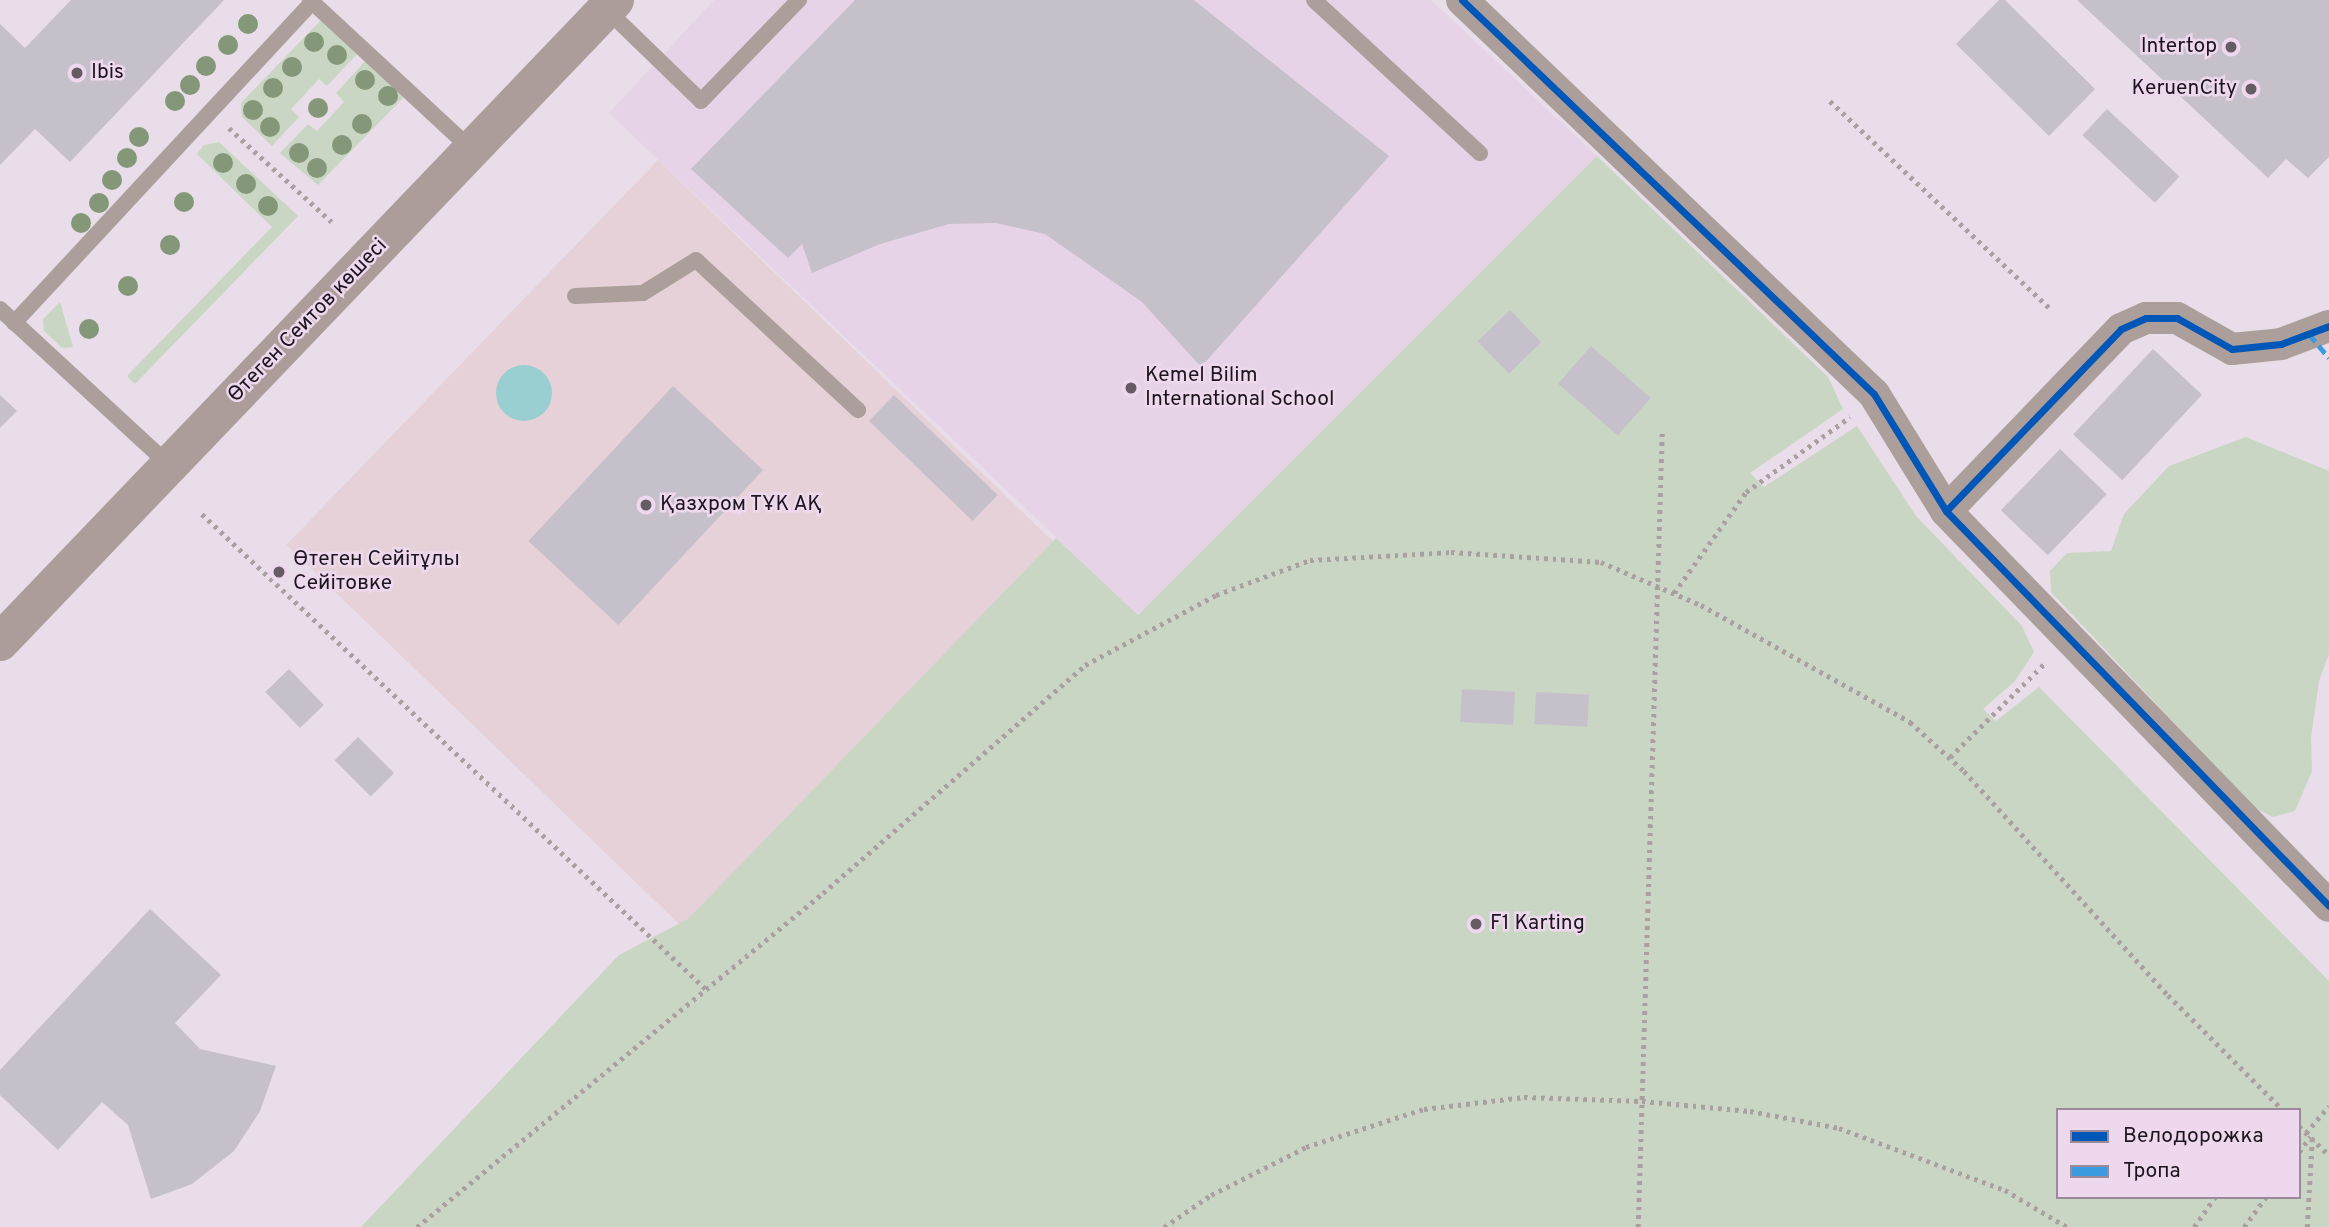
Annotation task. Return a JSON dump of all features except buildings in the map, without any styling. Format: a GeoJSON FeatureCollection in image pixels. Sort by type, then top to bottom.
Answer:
{"type":"FeatureCollection","features":[{"type":"Feature","properties":{"kind":"main road","name":"Өтеген Сеитов көшесі"},"geometry":{"type":"LineString","coordinates":[[0,642],[610,5]]}},
{"type":"Feature","properties":{"kind":"street"},"geometry":{"type":"LineString","coordinates":[[1462,0],[1878,401],[1946,511],[2329,906]]}},
{"type":"Feature","properties":{"kind":"street"},"geometry":{"type":"LineString","coordinates":[[1946,511],[2121,330],[2146,318],[2177,318],[2232,349],[2281,344],[2329,326]]}},
{"type":"Feature","properties":{"kind":"lane"},"geometry":{"type":"LineString","coordinates":[[610,5],[701,101],[799,0]]}},
{"type":"Feature","properties":{"kind":"lane"},"geometry":{"type":"LineString","coordinates":[[1314,0],[1480,153]]}},
{"type":"Feature","properties":{"kind":"lane"},"geometry":{"type":"LineString","coordinates":[[14,323],[311,1],[472,150]]}},
{"type":"Feature","properties":{"kind":"lane"},"geometry":{"type":"LineString","coordinates":[[575,296],[643,293],[696,260],[858,410]]}},
{"type":"Feature","properties":{"kind":"lane"},"geometry":{"type":"LineString","coordinates":[[0,309],[169,465]]}},
{"type":"Feature","properties":{"kind":"path"},"geometry":{"type":"LineString","coordinates":[[1830,101],[2051,309]]}},
{"type":"Feature","properties":{"kind":"path"},"geometry":{"type":"LineString","coordinates":[[210,111],[332,222]]}},
{"type":"Feature","properties":{"kind":"path"},"geometry":{"type":"LineString","coordinates":[[1675,593],[1746,492],[1790,457],[1878,401]]}},
{"type":"Feature","properties":{"kind":"path"},"geometry":{"type":"LineString","coordinates":[[1638,1227],[1662,432]]}},
{"type":"Feature","properties":{"kind":"path"},"geometry":{"type":"LineString","coordinates":[[202,514],[707,990]]}},
{"type":"Feature","properties":{"kind":"path"},"geometry":{"type":"LineString","coordinates":[[417,1227],[707,990],[1085,666],[1216,595],[1310,561],[1451,552],[1601,562],[1675,593],[1910,722],[1950,757],[2168,995],[2280,1108]]}},
{"type":"Feature","properties":{"kind":"path"},"geometry":{"type":"LineString","coordinates":[[1950,757],[2069,640]]}},
{"type":"Feature","properties":{"kind":"path"},"geometry":{"type":"LineString","coordinates":[[1164,1227],[1211,1195],[1306,1147],[1424,1109],[1524,1097],[1642,1101],[1750,1111],[1839,1128],[2005,1190],[2067,1227]]}},
{"type":"Feature","properties":{"kind":"path"},"geometry":{"type":"LineString","coordinates":[[2301,1149],[2329,1106]]}},
{"type":"Feature","properties":{"kind":"path"},"geometry":{"type":"LineString","coordinates":[[2301,1128],[2329,1155]]}},
{"type":"Feature","properties":{"kind":"path"},"geometry":{"type":"LineString","coordinates":[[2307,1227],[2310,1136]]}},
{"type":"Feature","properties":{"kind":"path"},"geometry":{"type":"LineString","coordinates":[[2194,1227],[2214,1199]]}},
{"type":"Feature","properties":{"kind":"path"},"geometry":{"type":"LineString","coordinates":[[2244,1227],[2265,1199]]}},
{"type":"Feature","properties":{"kind":"shaded area","name":"Kemel Bilim International School"},"geometry":{"type":"Polygon","coordinates":[[[714,0],[1431,0],[1597,156],[1138,615],[609,113],[714,0]]]}},
{"type":"Feature","properties":{"kind":"shaded area"},"geometry":{"type":"Polygon","coordinates":[[[658,160],[1053,541],[681,926],[286,545],[658,160]]]}},
{"type":"Feature","properties":{"kind":"green space"},"geometry":{"type":"Polygon","coordinates":[[[320,21],[328,23],[359,52],[327,86],[319,79],[291,109],[299,117],[272,146],[242,117],[241,103],[320,21]]]}},
{"type":"Feature","properties":{"kind":"green space"},"geometry":{"type":"Polygon","coordinates":[[[367,59],[400,90],[403,98],[318,185],[280,153],[308,124],[317,131],[344,102],[336,93],[367,59]]]}},
{"type":"Feature","properties":{"kind":"green space"},"geometry":{"type":"Polygon","coordinates":[[[219,142],[298,216],[135,384],[127,376],[272,227],[197,154],[204,145],[219,142]]]}},
{"type":"Feature","properties":{"kind":"green space"},"geometry":{"type":"Polygon","coordinates":[[[1597,156],[1828,377],[1843,409],[1750,473],[1764,487],[1857,426],[1916,516],[2022,626],[2034,652],[2015,681],[1983,709],[1996,721],[2039,687],[2329,981],[2329,1227],[361,1227],[619,955],[688,919],[1056,538],[1138,615],[1597,156]]]}},
{"type":"Feature","properties":{"kind":"green space"},"geometry":{"type":"Polygon","coordinates":[[[60,302],[73,347],[62,348],[44,331],[43,319],[60,302]]]}},
{"type":"Feature","properties":{"kind":"green space"},"geometry":{"type":"Polygon","coordinates":[[[2246,437],[2329,471],[2329,654],[2319,681],[2311,738],[2312,771],[2295,811],[2273,817],[2253,807],[2051,592],[2050,571],[2067,553],[2111,551],[2124,514],[2169,466],[2246,437]]]}},
{"type":"Feature","properties":{"kind":"water"},"geometry":{"type":"Polygon","coordinates":[[[518,365],[530,365],[540,369],[548,377],[552,393],[548,409],[540,417],[530,421],[518,421],[508,417],[500,409],[496,399],[496,387],[500,377],[508,369],[518,365]]]}},
{"type":"Feature","properties":{"kind":"marked path"},"geometry":{"type":"LineString","coordinates":[[2309,334],[2329,358]]}},
{"type":"Feature","properties":{"kind":"cycle path"},"geometry":{"type":"LineString","coordinates":[[1462,0],[1874,394],[1946,511],[2329,906]]}},
{"type":"Feature","properties":{"kind":"cycle path"},"geometry":{"type":"LineString","coordinates":[[1946,511],[2121,329],[2146,318],[2177,318],[2232,349],[2281,344],[2329,326]]}},
{"type":"Feature","properties":{"kind":"place","name":"Intertop"},"geometry":{"type":"Point","coordinates":[2231,47]}},
{"type":"Feature","properties":{"kind":"place","name":"Ibis"},"geometry":{"type":"Point","coordinates":[77,73]}},
{"type":"Feature","properties":{"kind":"place","name":"KeruenCity"},"geometry":{"type":"Point","coordinates":[2251,89]}},
{"type":"Feature","properties":{"kind":"place","name":"Kemel Bilim International School"},"geometry":{"type":"Point","coordinates":[1131,388]}},
{"type":"Feature","properties":{"kind":"place","name":"Қазхром ТҰК АҚ"},"geometry":{"type":"Point","coordinates":[646,505]}},
{"type":"Feature","properties":{"kind":"place","name":"Өтеген Сейітұлы Сейітовке"},"geometry":{"type":"Point","coordinates":[279,572]}},
{"type":"Feature","properties":{"kind":"place","name":"F1 Karting"},"geometry":{"type":"Point","coordinates":[1476,924]}}]}
